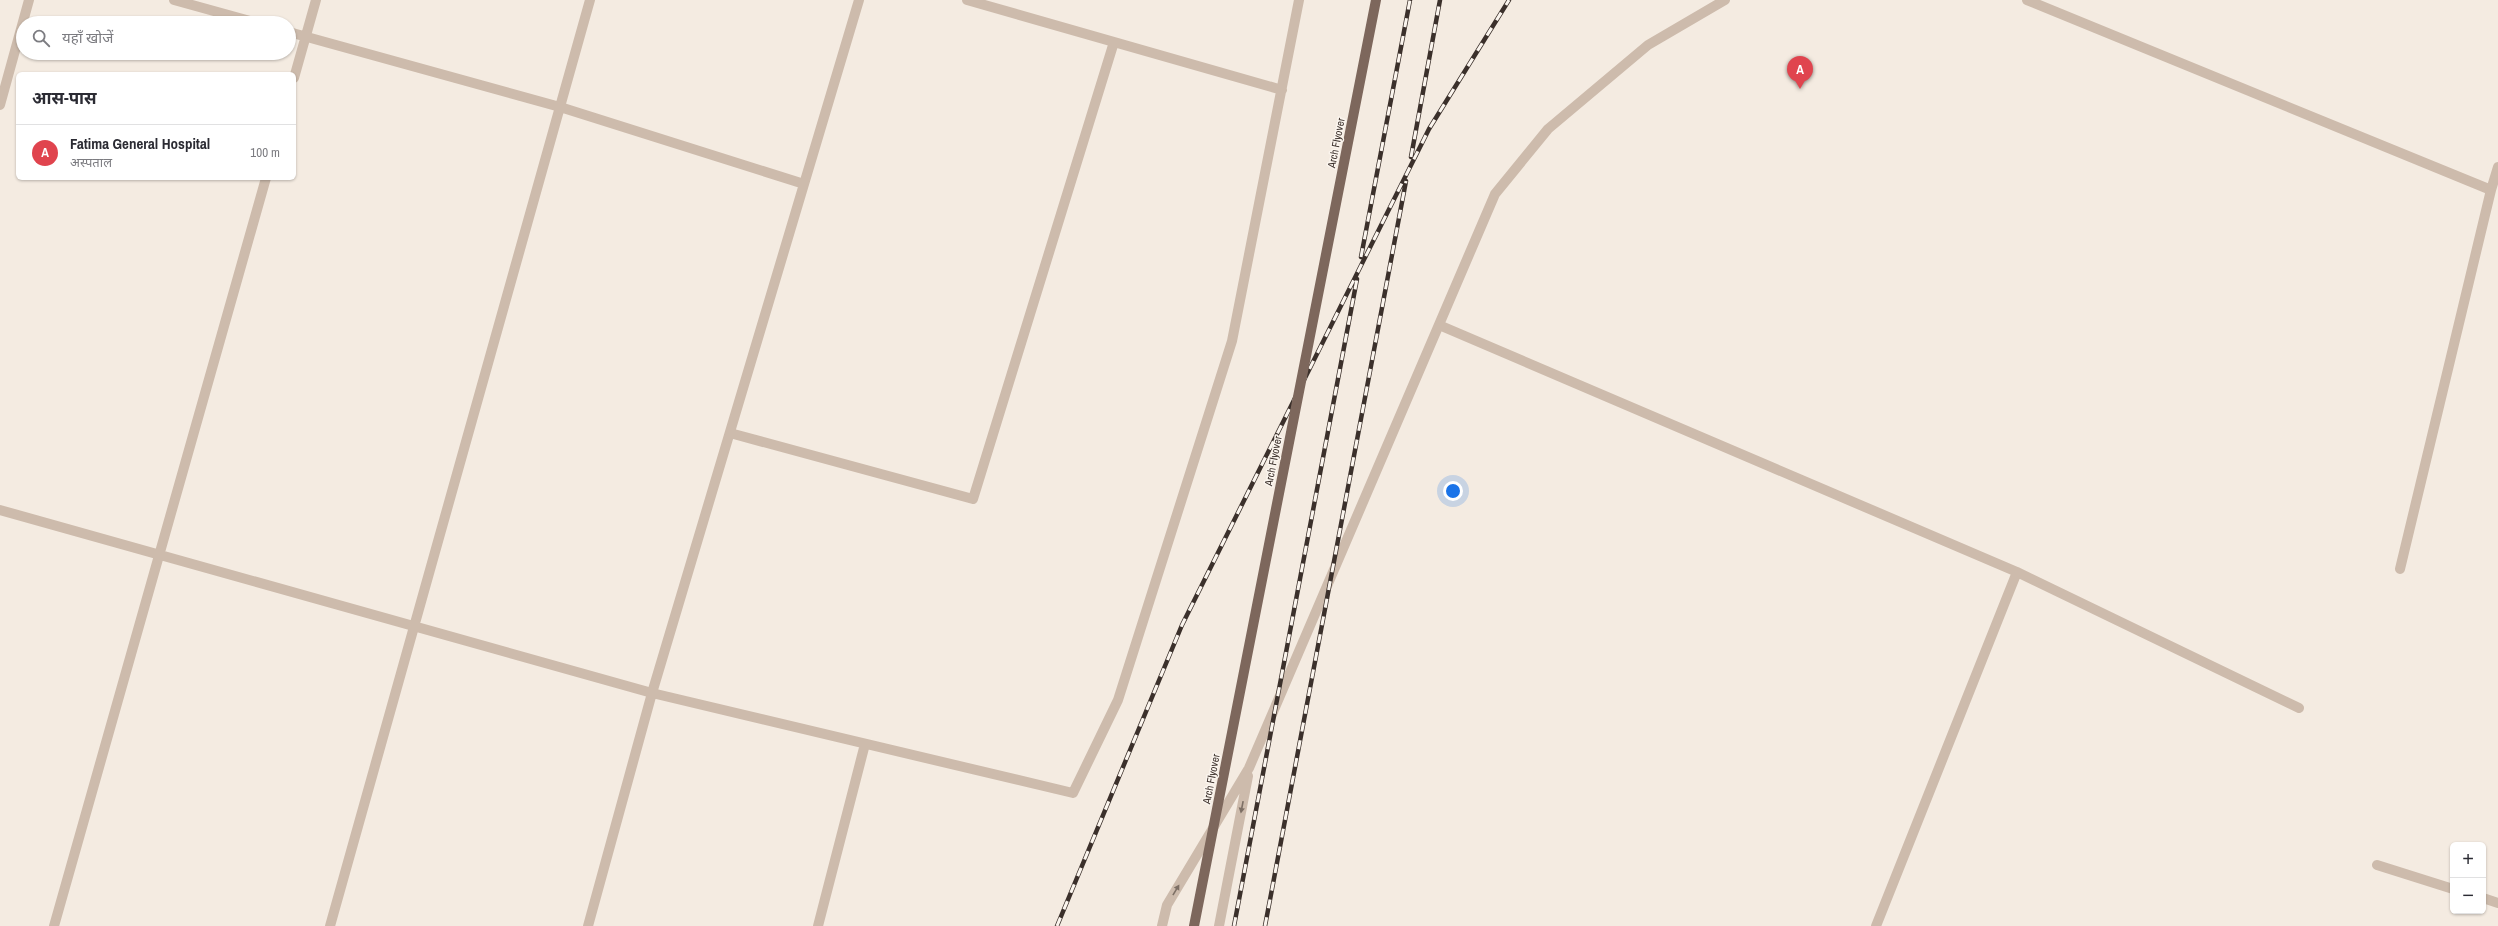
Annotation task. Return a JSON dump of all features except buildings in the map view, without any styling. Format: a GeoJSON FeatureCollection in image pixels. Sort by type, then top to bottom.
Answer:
{"type":"FeatureCollection","features":[{"type":"Feature","properties":{"kind":"main road","name":"Arch Flyover"},"geometry":{"type":"LineString","coordinates":[[1194,926],[1376,0]]}},
{"type":"Feature","properties":{"kind":"street"},"geometry":{"type":"LineString","coordinates":[[25,16],[29,0]]}},
{"type":"Feature","properties":{"kind":"street"},"geometry":{"type":"LineString","coordinates":[[174,0],[232,16]]}},
{"type":"Feature","properties":{"kind":"street"},"geometry":{"type":"LineString","coordinates":[[296,72],[316,0]]}},
{"type":"Feature","properties":{"kind":"street"},"geometry":{"type":"LineString","coordinates":[[330,926],[590,0]]}},
{"type":"Feature","properties":{"kind":"street"},"geometry":{"type":"LineString","coordinates":[[588,926],[652,693],[859,0]]}},
{"type":"Feature","properties":{"kind":"street"},"geometry":{"type":"LineString","coordinates":[[967,0],[1282,90]]}},
{"type":"Feature","properties":{"kind":"street"},"geometry":{"type":"LineString","coordinates":[[0,510],[159,553],[652,693],[1073,793],[1118,700],[1232,341],[1300,0]]}},
{"type":"Feature","properties":{"kind":"street"},"geometry":{"type":"LineString","coordinates":[[1162,926],[1167,905],[1249,768],[1495,194],[1548,129],[1648,45],[1725,0]]}},
{"type":"Feature","properties":{"kind":"street"},"geometry":{"type":"LineString","coordinates":[[2027,0],[2491,190]]}},
{"type":"Feature","properties":{"kind":"street"},"geometry":{"type":"LineString","coordinates":[[296,34],[560,108],[804,184]]}},
{"type":"Feature","properties":{"kind":"street"},"geometry":{"type":"LineString","coordinates":[[730,433],[973,499],[1114,42]]}},
{"type":"Feature","properties":{"kind":"street"},"geometry":{"type":"LineString","coordinates":[[0,105],[16,47]]}},
{"type":"Feature","properties":{"kind":"street"},"geometry":{"type":"LineString","coordinates":[[2400,569],[2491,190],[2498,167]]}},
{"type":"Feature","properties":{"kind":"street"},"geometry":{"type":"LineString","coordinates":[[54,926],[265,180]]}},
{"type":"Feature","properties":{"kind":"street"},"geometry":{"type":"LineString","coordinates":[[1439,325],[2017,572],[2299,708]]}},
{"type":"Feature","properties":{"kind":"street"},"geometry":{"type":"LineString","coordinates":[[1876,926],[2017,572]]}},
{"type":"Feature","properties":{"kind":"street"},"geometry":{"type":"LineString","coordinates":[[818,926],[865,744]]}},
{"type":"Feature","properties":{"kind":"street"},"geometry":{"type":"LineString","coordinates":[[1219,926],[1249,768]]}},
{"type":"Feature","properties":{"kind":"street"},"geometry":{"type":"LineString","coordinates":[[2377,865],[2450,888]]}},
{"type":"Feature","properties":{"kind":"street"},"geometry":{"type":"LineString","coordinates":[[2486,899],[2498,903]]}},
{"type":"Feature","properties":{"kind":"railway"},"geometry":{"type":"LineString","coordinates":[[1361,257],[1410,0]]}},
{"type":"Feature","properties":{"kind":"railway"},"geometry":{"type":"LineString","coordinates":[[1411,157],[1440,0]]}},
{"type":"Feature","properties":{"kind":"railway"},"geometry":{"type":"LineString","coordinates":[[1057,926],[1182,625],[1429,129],[1509,0]]}},
{"type":"Feature","properties":{"kind":"railway"},"geometry":{"type":"LineString","coordinates":[[1265,926],[1406,181]]}},
{"type":"Feature","properties":{"kind":"railway"},"geometry":{"type":"LineString","coordinates":[[1234,926],[1357,279]]}},
{"type":"Feature","properties":{"kind":"place","name":"Fatima General Hospital"},"geometry":{"type":"Point","coordinates":[1800,89]}}]}
